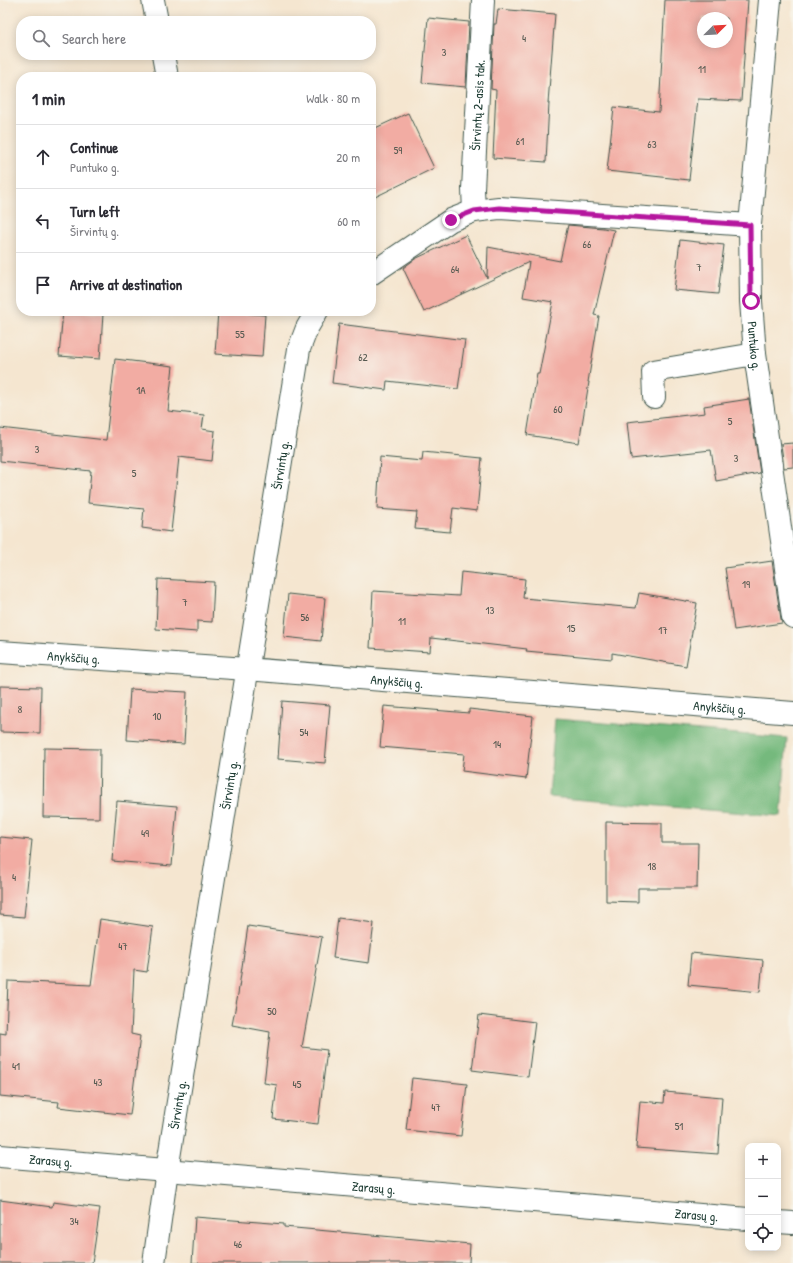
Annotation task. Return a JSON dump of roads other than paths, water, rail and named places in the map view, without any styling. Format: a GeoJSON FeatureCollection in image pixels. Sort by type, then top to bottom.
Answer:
{"type":"FeatureCollection","features":[{"type":"Feature","properties":{"kind":"street"},"geometry":{"type":"LineString","coordinates":[[153,0],[156,16]]}},
{"type":"Feature","properties":{"kind":"street","name":"Širvintų 2-asis tak."},"geometry":{"type":"LineString","coordinates":[[474,211],[473,189],[483,0]]}},
{"type":"Feature","properties":{"kind":"street","name":"Puntuko g."},"geometry":{"type":"LineString","coordinates":[[770,0],[750,225],[751,301],[756,354],[793,617]]}},
{"type":"Feature","properties":{"kind":"street"},"geometry":{"type":"LineString","coordinates":[[164,60],[166,72]]}},
{"type":"Feature","properties":{"kind":"street"},"geometry":{"type":"LineString","coordinates":[[376,271],[451,220],[474,211],[499,208],[750,225]]}},
{"type":"Feature","properties":{"kind":"street","name":"Širvintų g."},"geometry":{"type":"LineString","coordinates":[[154,1263],[167,1170],[299,349],[314,316]]}},
{"type":"Feature","properties":{"kind":"street"},"geometry":{"type":"LineString","coordinates":[[654,397],[653,371],[756,354]]}},
{"type":"Feature","properties":{"kind":"street","name":"Anykščių g."},"geometry":{"type":"LineString","coordinates":[[0,652],[247,669],[793,713]]}},
{"type":"Feature","properties":{"kind":"street","name":"Zarasų g."},"geometry":{"type":"LineString","coordinates":[[0,1156],[745,1219]]}},
{"type":"Feature","properties":{"kind":"street"},"geometry":{"type":"LineString","coordinates":[[781,1222],[793,1223]]}}]}
